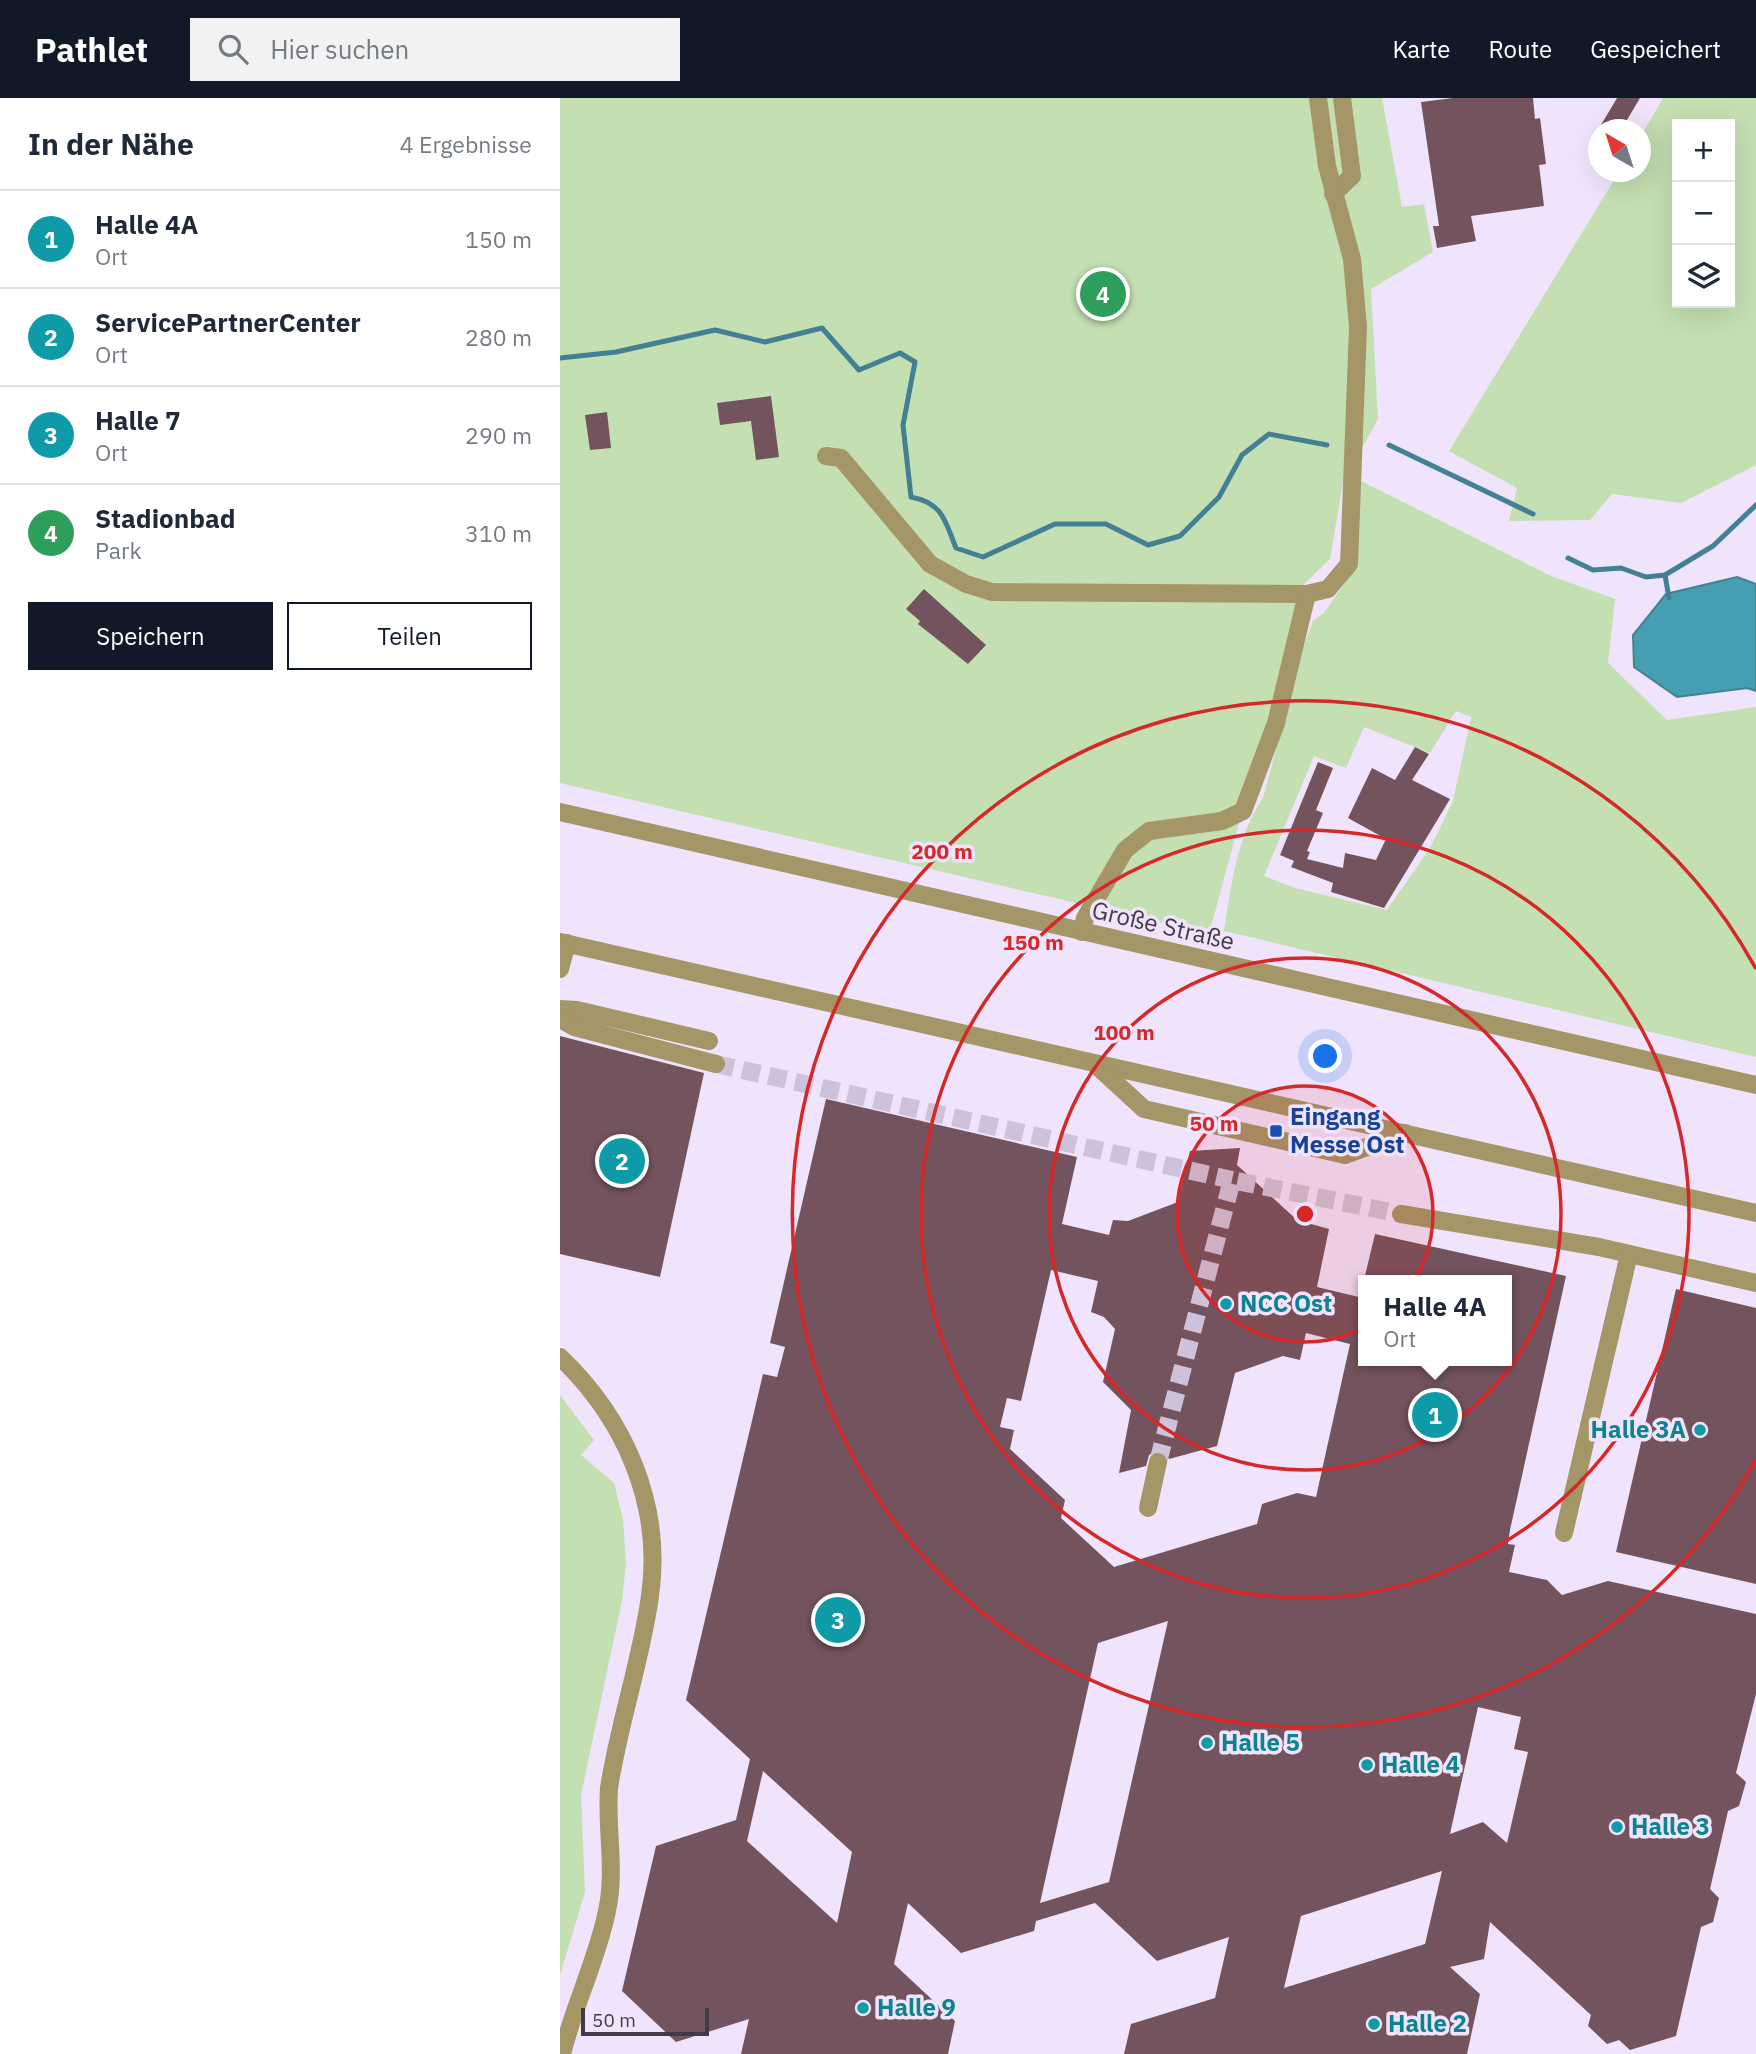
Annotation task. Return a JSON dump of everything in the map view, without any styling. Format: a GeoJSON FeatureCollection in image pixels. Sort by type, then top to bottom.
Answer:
{"type":"FeatureCollection","features":[{"type":"Feature","properties":{"kind":"street"},"geometry":{"type":"LineString","coordinates":[[826,456],[841,458],[930,564],[966,584],[992,592],[1307,594],[1328,589],[1349,564],[1358,327],[1352,259],[1333,194],[1318,98]]}},
{"type":"Feature","properties":{"kind":"street"},"geometry":{"type":"LineString","coordinates":[[1333,194],[1352,176],[1342,98]]}},
{"type":"Feature","properties":{"kind":"street"},"geometry":{"type":"LineString","coordinates":[[1082,932],[1085,918],[1125,850],[1149,831],[1222,821],[1243,811],[1276,723],[1307,594]]}},
{"type":"Feature","properties":{"kind":"street","name":"Große Straße"},"geometry":{"type":"LineString","coordinates":[[560,812],[1756,1085]]}},
{"type":"Feature","properties":{"kind":"street"},"geometry":{"type":"LineString","coordinates":[[560,968],[563,942],[1756,1213]]}},
{"type":"Feature","properties":{"kind":"street"},"geometry":{"type":"LineString","coordinates":[[560,1009],[577,1010],[709,1041]]}},
{"type":"Feature","properties":{"kind":"street"},"geometry":{"type":"LineString","coordinates":[[560,1019],[574,1027],[716,1064]]}},
{"type":"Feature","properties":{"kind":"street"},"geometry":{"type":"LineString","coordinates":[[1093,1063],[1144,1110],[1345,1155],[1405,1133]]}},
{"type":"Feature","properties":{"kind":"street"},"geometry":{"type":"LineString","coordinates":[[1401,1214],[1629,1254],[1756,1283]]}},
{"type":"Feature","properties":{"kind":"street"},"geometry":{"type":"LineString","coordinates":[[1564,1533],[1629,1254]]}},
{"type":"Feature","properties":{"kind":"street"},"geometry":{"type":"LineString","coordinates":[[560,1357],[586,1382],[633,1458],[646,1500],[652,1563],[645,1627],[609,1788],[607,1814],[611,1874],[608,1909],[562,2054]]}},
{"type":"Feature","properties":{"kind":"street"},"geometry":{"type":"LineString","coordinates":[[1148,1508],[1158,1462]]}},
{"type":"Feature","properties":{"kind":"green space"},"geometry":{"type":"Polygon","coordinates":[[[560,98],[1382,98],[1402,207],[1424,204],[1433,252],[1371,289],[1378,419],[1343,482],[1330,559],[1304,584],[1209,934],[560,783],[560,98]]]}},
{"type":"Feature","properties":{"kind":"green space"},"geometry":{"type":"Polygon","coordinates":[[[1663,98],[1756,98],[1756,465],[1681,503],[1612,494],[1590,520],[1509,521],[1517,488],[1449,451],[1613,182],[1651,182],[1651,119],[1663,98]]]}},
{"type":"Feature","properties":{"kind":"green space"},"geometry":{"type":"Polygon","coordinates":[[[1361,481],[1551,576],[1615,599],[1608,663],[1667,720],[1756,707],[1756,1057],[1224,931],[1241,845],[1263,798],[1303,648],[1313,621],[1324,613],[1356,567],[1361,481]],[[1456,711],[1430,753],[1364,727],[1346,768],[1314,756],[1264,876],[1295,888],[1387,910],[1430,848],[1453,801],[1471,717],[1456,711]]]}},
{"type":"Feature","properties":{"kind":"green space"},"geometry":{"type":"Polygon","coordinates":[[[560,1395],[594,1440],[581,1455],[614,1483],[623,1519],[626,1562],[622,1601],[581,1795],[585,1892],[560,1975],[560,1395]]]}},
{"type":"Feature","properties":{"kind":"water"},"geometry":{"type":"Polygon","coordinates":[[[1737,577],[1756,584],[1756,691],[1747,688],[1677,697],[1634,667],[1633,635],[1666,594],[1737,577]]]}},
{"type":"Feature","properties":{"kind":"building"},"geometry":{"type":"Polygon","coordinates":[[[1453,98],[1533,98],[1535,119],[1540,118],[1546,164],[1539,165],[1544,206],[1471,216],[1476,241],[1437,248],[1433,226],[1439,226],[1421,102],[1453,98]]]}},
{"type":"Feature","properties":{"kind":"building"},"geometry":{"type":"Polygon","coordinates":[[[1617,98],[1640,98],[1628,119],[1605,119],[1617,98]]]}},
{"type":"Feature","properties":{"kind":"building"},"geometry":{"type":"Polygon","coordinates":[[[771,396],[779,457],[756,460],[751,421],[720,425],[717,403],[771,396]]]}},
{"type":"Feature","properties":{"kind":"building"},"geometry":{"type":"Polygon","coordinates":[[[607,412],[611,448],[590,450],[585,415],[607,412]]]}},
{"type":"Feature","properties":{"kind":"building"},"geometry":{"type":"Polygon","coordinates":[[[924,589],[986,645],[968,664],[918,624],[920,621],[906,609],[924,589]]]}},
{"type":"Feature","properties":{"kind":"building"},"geometry":{"type":"Polygon","coordinates":[[[1415,747],[1429,754],[1412,780],[1450,799],[1384,908],[1331,892],[1333,883],[1291,867],[1294,861],[1280,855],[1318,762],[1333,768],[1316,810],[1323,813],[1307,851],[1310,852],[1307,859],[1343,868],[1345,853],[1376,860],[1386,839],[1348,818],[1372,768],[1395,780],[1415,747]]]}},
{"type":"Feature","properties":{"kind":"building"},"geometry":{"type":"Polygon","coordinates":[[[560,1036],[704,1073],[660,1277],[560,1254],[560,1036]]]}},
{"type":"Feature","properties":{"kind":"building"},"geometry":{"type":"Polygon","coordinates":[[[826,1099],[1077,1157],[1062,1224],[1109,1235],[1113,1220],[1128,1221],[1178,1202],[1190,1151],[1240,1148],[1237,1165],[1297,1220],[1329,1229],[1317,1287],[1358,1297],[1358,1366],[1512,1366],[1512,1275],[1365,1275],[1375,1234],[1566,1276],[1510,1530],[1508,1544],[1515,1545],[1509,1572],[1547,1580],[1562,1595],[1608,1581],[1756,1614],[1756,1694],[1736,1773],[1746,1782],[1739,1806],[1728,1811],[1710,1889],[1719,1898],[1713,1922],[1701,1927],[1676,2036],[1630,2050],[1619,2040],[1607,2044],[1588,2026],[1591,2015],[1490,1922],[1484,1959],[1450,1967],[1480,1994],[1467,2054],[1124,2054],[1131,2024],[1215,1998],[1229,1937],[1157,1961],[1095,1903],[1036,1921],[1034,1931],[961,1953],[908,1903],[894,1964],[955,2021],[948,2054],[741,2054],[749,2019],[676,2042],[622,1991],[656,1846],[736,1820],[750,1759],[686,1700],[763,1374],[777,1377],[785,1347],[770,1343],[826,1099]],[[1051,1270],[1021,1401],[1007,1398],[1000,1427],[1014,1430],[1010,1449],[1065,1500],[1061,1518],[1114,1567],[1257,1524],[1262,1504],[1297,1493],[1316,1497],[1350,1344],[1306,1333],[1300,1360],[1283,1356],[1235,1373],[1217,1446],[1169,1459],[1165,1453],[1155,1451],[1149,1455],[1146,1466],[1119,1473],[1131,1410],[1103,1382],[1115,1329],[1104,1317],[1091,1312],[1098,1281],[1051,1270]],[[1168,1621],[1098,1643],[1040,1903],[1109,1882],[1168,1621]],[[1478,1707],[1450,1834],[1483,1822],[1507,1843],[1528,1752],[1514,1749],[1521,1717],[1478,1707]],[[763,1771],[747,1841],[837,1923],[852,1852],[763,1771]],[[1442,1871],[1301,1916],[1284,1988],[1425,1944],[1442,1871]]]}},
{"type":"Feature","properties":{"kind":"building","name":"Halle 3A"},"geometry":{"type":"Polygon","coordinates":[[[1676,1289],[1756,1308],[1756,1584],[1616,1552],[1676,1289]]]}},
{"type":"Feature","properties":{"kind":"waterway"},"geometry":{"type":"LineString","coordinates":[[560,358],[616,352],[715,330],[765,342],[822,328],[859,370],[900,353],[915,362],[903,425],[911,497],[936,509],[956,548],[983,557],[1055,524],[1106,524],[1148,545],[1180,536],[1219,497],[1242,455],[1269,434],[1327,445]]}},
{"type":"Feature","properties":{"kind":"waterway"},"geometry":{"type":"LineString","coordinates":[[1389,445],[1533,514]]}},
{"type":"Feature","properties":{"kind":"waterway"},"geometry":{"type":"LineString","coordinates":[[1665,575],[1713,546],[1756,505]]}},
{"type":"Feature","properties":{"kind":"waterway"},"geometry":{"type":"LineString","coordinates":[[1568,558],[1593,570],[1621,568],[1646,577],[1665,575],[1669,598]]}},
{"type":"Feature","properties":{"kind":"tunnel"},"geometry":{"type":"LineString","coordinates":[[716,1064],[1232,1180]]}},
{"type":"Feature","properties":{"kind":"tunnel"},"geometry":{"type":"LineString","coordinates":[[1158,1462],[1232,1180],[1401,1214]]}},
{"type":"Feature","properties":{"kind":"place","name":"Stadionbad"},"geometry":{"type":"Point","coordinates":[1103,294]}},
{"type":"Feature","properties":{"kind":"place","name":"Eingang Messe Ost"},"geometry":{"type":"Point","coordinates":[1276,1131]}},
{"type":"Feature","properties":{"kind":"place","name":"ServicePartnerCenter"},"geometry":{"type":"Point","coordinates":[622,1161]}},
{"type":"Feature","properties":{"kind":"place","name":"NCC Ost"},"geometry":{"type":"Point","coordinates":[1226,1304]}},
{"type":"Feature","properties":{"kind":"place","name":"Halle 4A"},"geometry":{"type":"Point","coordinates":[1435,1415]}},
{"type":"Feature","properties":{"kind":"place","name":"Halle 3A"},"geometry":{"type":"Point","coordinates":[1700,1430]}},
{"type":"Feature","properties":{"kind":"place","name":"Halle 7"},"geometry":{"type":"Point","coordinates":[838,1620]}},
{"type":"Feature","properties":{"kind":"place","name":"Halle 5"},"geometry":{"type":"Point","coordinates":[1207,1743]}},
{"type":"Feature","properties":{"kind":"place","name":"Halle 4"},"geometry":{"type":"Point","coordinates":[1367,1765]}},
{"type":"Feature","properties":{"kind":"place","name":"Halle 3"},"geometry":{"type":"Point","coordinates":[1617,1827]}},
{"type":"Feature","properties":{"kind":"place","name":"Halle 9"},"geometry":{"type":"Point","coordinates":[863,2008]}},
{"type":"Feature","properties":{"kind":"place","name":"Halle 2"},"geometry":{"type":"Point","coordinates":[1374,2024]}}]}
